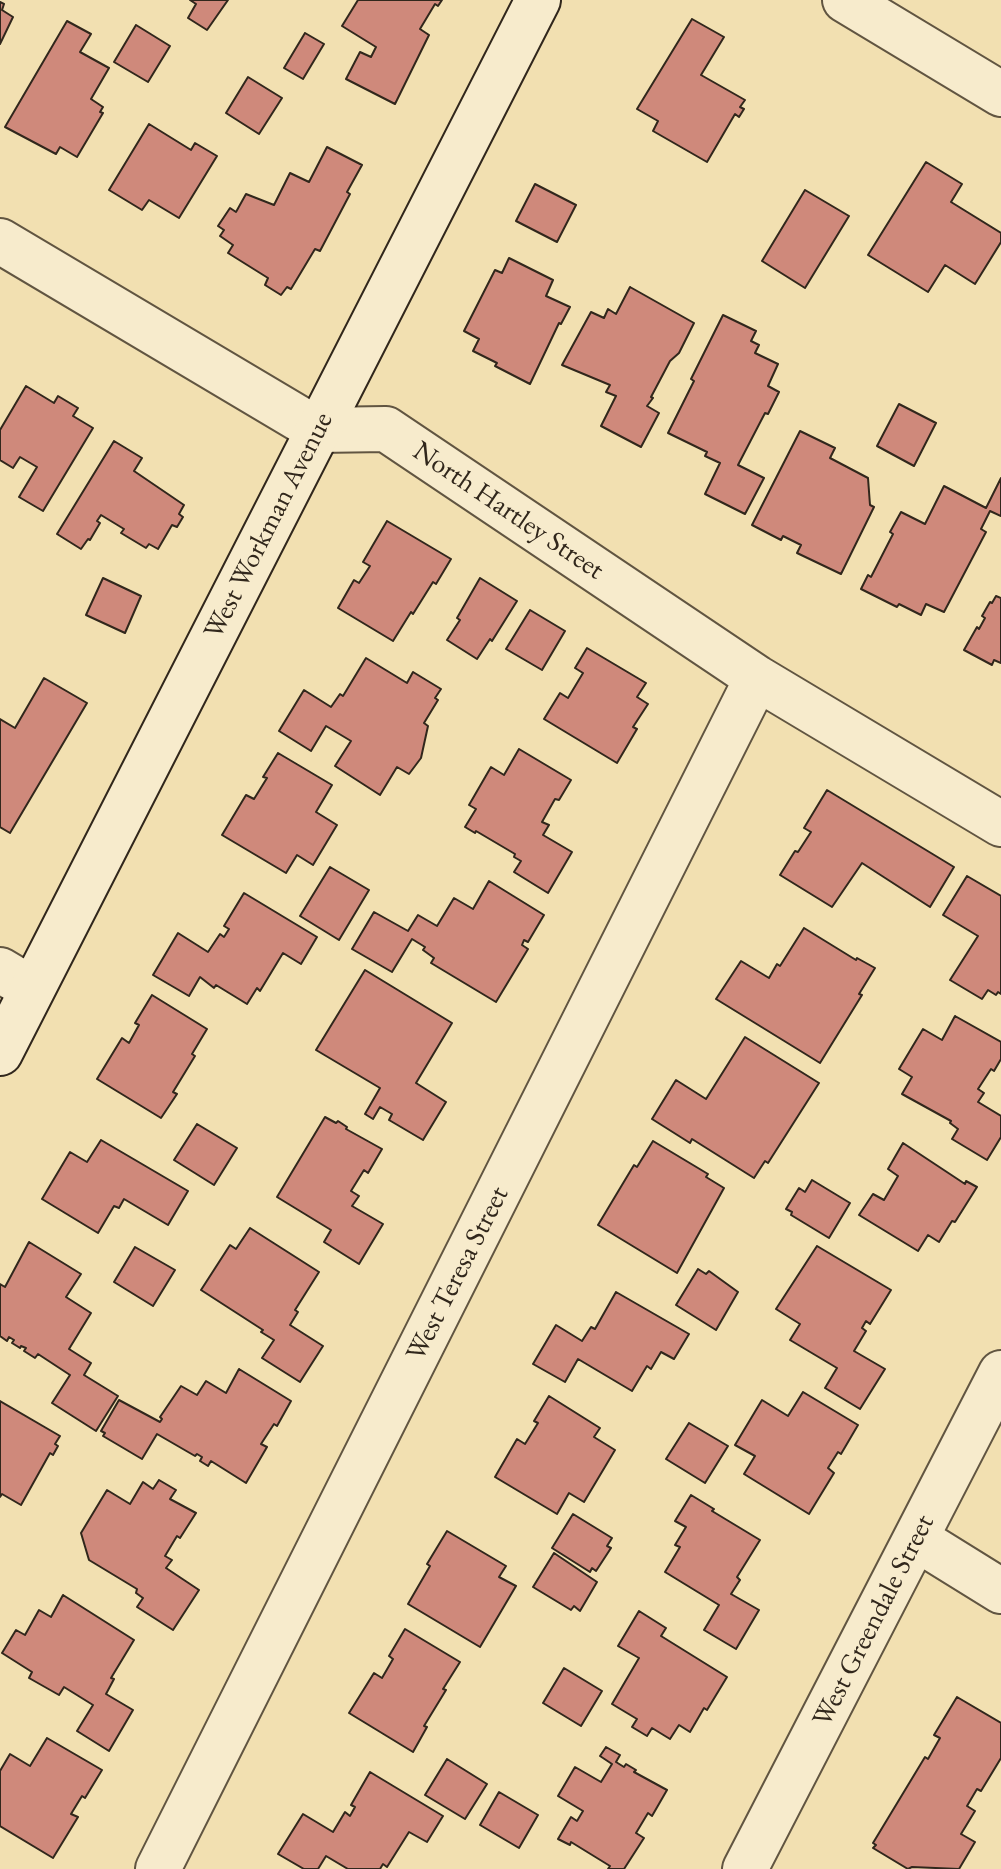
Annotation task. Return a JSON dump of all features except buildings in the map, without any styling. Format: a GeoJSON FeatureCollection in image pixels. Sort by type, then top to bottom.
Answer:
{"type":"FeatureCollection","features":[{"type":"Feature","properties":{"kind":"street","name":"West Workman Avenue"},"geometry":{"type":"LineString","coordinates":[[0,1053],[16,980],[318,430],[538,0]]}},
{"type":"Feature","properties":{"kind":"street"},"geometry":{"type":"LineString","coordinates":[[845,0],[1001,94]]}},
{"type":"Feature","properties":{"kind":"street"},"geometry":{"type":"LineString","coordinates":[[0,241],[318,430]]}},
{"type":"Feature","properties":{"kind":"street","name":"North Hartley Street"},"geometry":{"type":"LineString","coordinates":[[318,430],[386,429],[757,678],[1001,824]]}},
{"type":"Feature","properties":{"kind":"street","name":"West Teresa Street"},"geometry":{"type":"LineString","coordinates":[[158,1869],[757,678]]}},
{"type":"Feature","properties":{"kind":"street","name":"West Greendale Street"},"geometry":{"type":"LineString","coordinates":[[745,1869],[1001,1373]]}},
{"type":"Feature","properties":{"kind":"street"},"geometry":{"type":"LineString","coordinates":[[917,1539],[1001,1591]]}}]}
